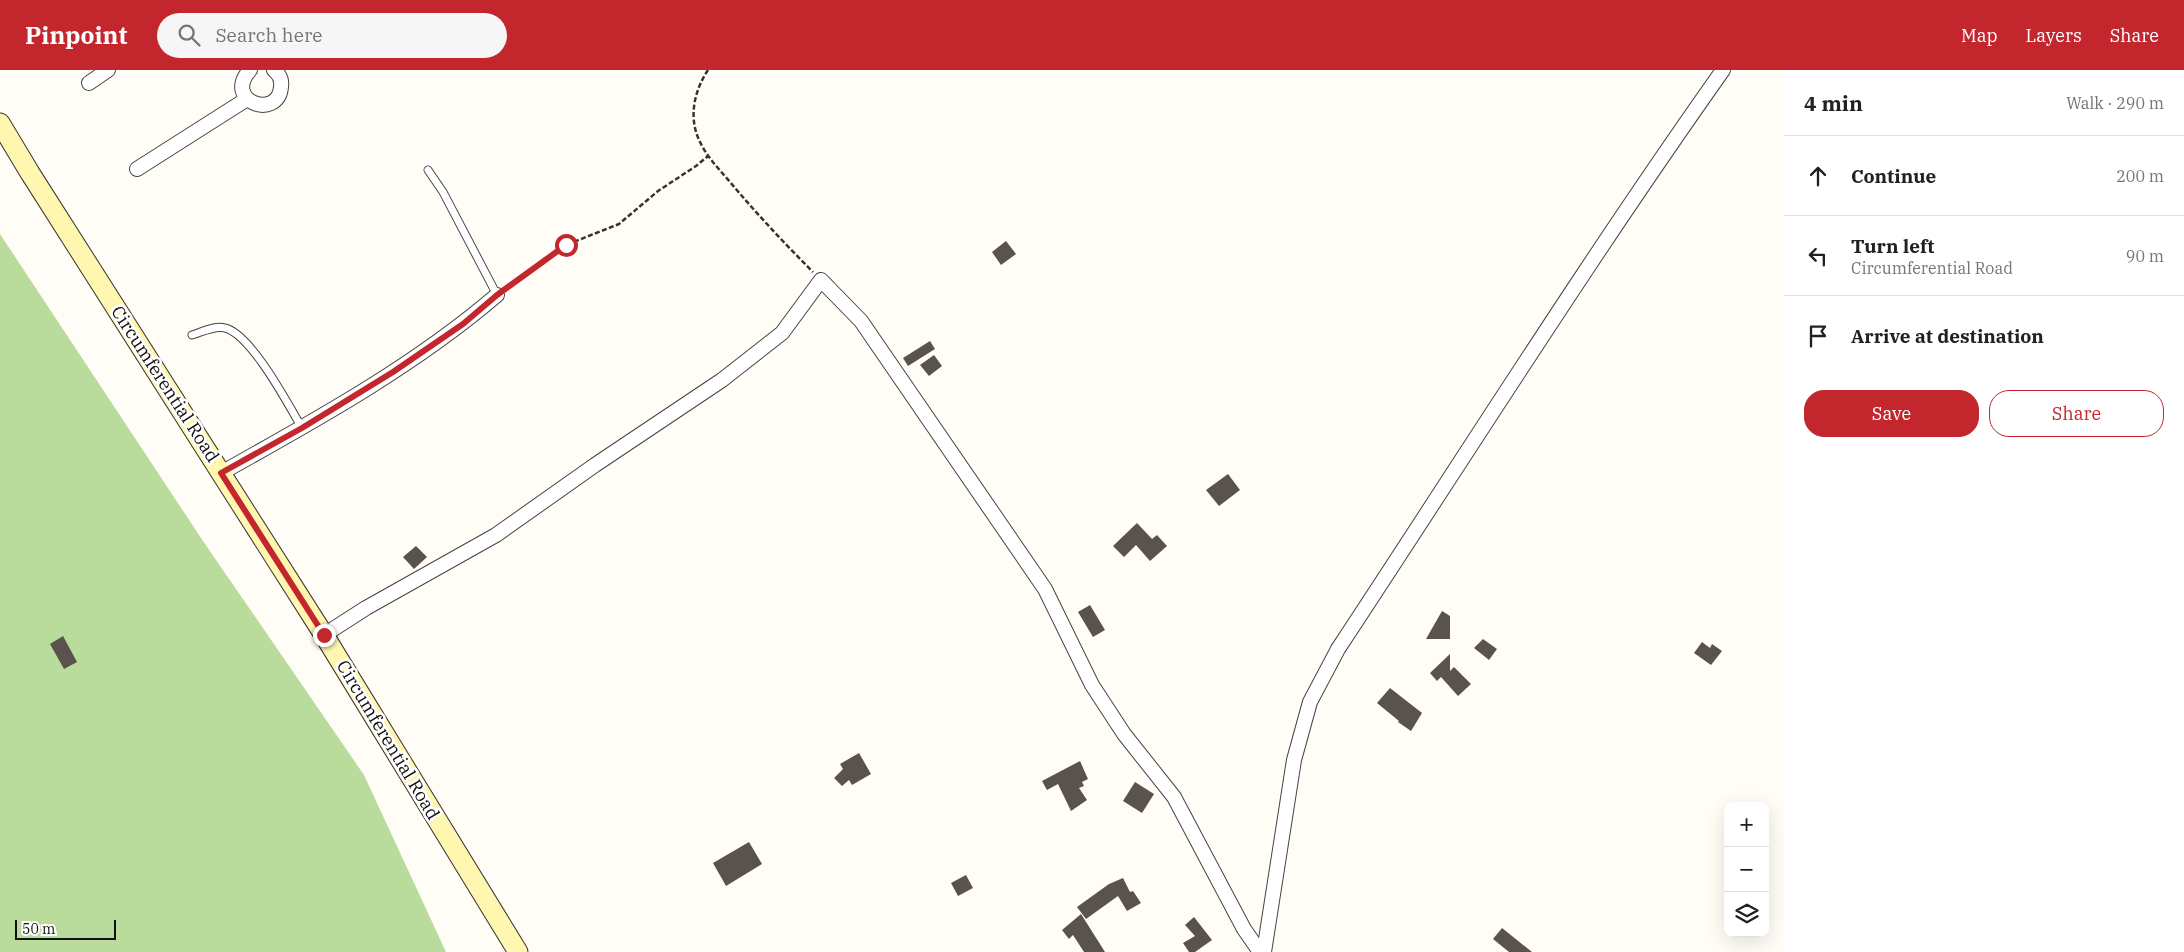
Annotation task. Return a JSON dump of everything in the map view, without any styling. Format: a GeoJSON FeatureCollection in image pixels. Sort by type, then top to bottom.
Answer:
{"type":"FeatureCollection","features":[{"type":"Feature","properties":{"kind":"main road","name":"Circumferential Road"},"geometry":{"type":"LineString","coordinates":[[0,123],[324,635],[518,952]]}},
{"type":"Feature","properties":{"kind":"street"},"geometry":{"type":"LineString","coordinates":[[89,83],[108,70]]}},
{"type":"Feature","properties":{"kind":"street"},"geometry":{"type":"LineString","coordinates":[[250,70],[243,77],[242,88],[246,99],[255,105],[265,105],[275,101],[281,93],[282,82],[278,71]]}},
{"type":"Feature","properties":{"kind":"street"},"geometry":{"type":"LineString","coordinates":[[1264,952],[1294,760],[1310,702],[1320,680],[1338,649],[1512,381],[1639,190],[1723,70]]}},
{"type":"Feature","properties":{"kind":"street"},"geometry":{"type":"LineString","coordinates":[[137,169],[246,99]]}},
{"type":"Feature","properties":{"kind":"street"},"geometry":{"type":"LineString","coordinates":[[324,635],[366,608],[496,535],[595,465],[722,380],[782,333],[821,280],[861,321],[1045,589],[1092,685],[1124,734],[1174,797],[1244,929],[1260,952]]}},
{"type":"Feature","properties":{"kind":"street"},"geometry":{"type":"LineString","coordinates":[[221,473],[302,428],[393,372],[463,324],[497,295]]}},
{"type":"Feature","properties":{"kind":"lane"},"geometry":{"type":"LineString","coordinates":[[428,170],[443,192],[497,295]]}},
{"type":"Feature","properties":{"kind":"lane"},"geometry":{"type":"LineString","coordinates":[[192,335],[224,327],[235,331],[246,342],[273,379],[302,428]]}},
{"type":"Feature","properties":{"kind":"path"},"geometry":{"type":"LineString","coordinates":[[708,70],[699,85],[694,107],[699,142],[708,156],[771,229],[821,280]]}},
{"type":"Feature","properties":{"kind":"path"},"geometry":{"type":"LineString","coordinates":[[497,295],[566,245],[619,224],[658,191],[708,156]]}},
{"type":"Feature","properties":{"kind":"green space"},"geometry":{"type":"Polygon","coordinates":[[[0,234],[203,541],[364,775],[446,952],[0,952],[0,234]]]}},
{"type":"Feature","properties":{"kind":"building"},"geometry":{"type":"Polygon","coordinates":[[[1006,241],[1016,254],[1001,265],[992,252],[1006,241]]]}},
{"type":"Feature","properties":{"kind":"building"},"geometry":{"type":"Polygon","coordinates":[[[930,341],[935,349],[908,366],[903,358],[930,341]]]}},
{"type":"Feature","properties":{"kind":"building"},"geometry":{"type":"Polygon","coordinates":[[[934,355],[942,366],[929,376],[920,365],[934,355]]]}},
{"type":"Feature","properties":{"kind":"building"},"geometry":{"type":"Polygon","coordinates":[[[1228,474],[1240,490],[1219,506],[1206,490],[1228,474]]]}},
{"type":"Feature","properties":{"kind":"building"},"geometry":{"type":"Polygon","coordinates":[[[1137,523],[1152,539],[1157,535],[1167,546],[1150,561],[1136,545],[1124,557],[1113,546],[1137,523]]]}},
{"type":"Feature","properties":{"kind":"building"},"geometry":{"type":"Polygon","coordinates":[[[416,546],[427,557],[414,569],[403,557],[416,546]]]}},
{"type":"Feature","properties":{"kind":"building"},"geometry":{"type":"Polygon","coordinates":[[[1090,605],[1105,630],[1093,637],[1078,612],[1090,605]]]}},
{"type":"Feature","properties":{"kind":"building"},"geometry":{"type":"Polygon","coordinates":[[[1442,611],[1450,616],[1450,639],[1426,639],[1442,611]]]}},
{"type":"Feature","properties":{"kind":"building"},"geometry":{"type":"Polygon","coordinates":[[[63,636],[77,662],[64,669],[50,644],[63,636]]]}},
{"type":"Feature","properties":{"kind":"building"},"geometry":{"type":"Polygon","coordinates":[[[1483,639],[1497,649],[1489,660],[1474,648],[1483,639]]]}},
{"type":"Feature","properties":{"kind":"building"},"geometry":{"type":"Polygon","coordinates":[[[1702,642],[1710,648],[1712,644],[1722,651],[1711,665],[1694,653],[1702,642]]]}},
{"type":"Feature","properties":{"kind":"building"},"geometry":{"type":"Polygon","coordinates":[[[1450,654],[1450,671],[1454,667],[1471,684],[1458,696],[1441,677],[1437,681],[1430,673],[1450,654]]]}},
{"type":"Feature","properties":{"kind":"building"},"geometry":{"type":"Polygon","coordinates":[[[1390,688],[1422,713],[1411,731],[1377,703],[1390,688]]]}},
{"type":"Feature","properties":{"kind":"building"},"geometry":{"type":"Polygon","coordinates":[[[859,753],[871,774],[852,785],[849,780],[842,786],[834,778],[843,769],[840,764],[859,753]]]}},
{"type":"Feature","properties":{"kind":"building"},"geometry":{"type":"Polygon","coordinates":[[[1080,761],[1088,779],[1082,782],[1084,786],[1079,788],[1087,800],[1071,811],[1058,784],[1047,790],[1042,781],[1080,761]]]}},
{"type":"Feature","properties":{"kind":"building"},"geometry":{"type":"Polygon","coordinates":[[[1135,782],[1154,794],[1142,813],[1123,801],[1135,782]]]}},
{"type":"Feature","properties":{"kind":"building"},"geometry":{"type":"Polygon","coordinates":[[[749,842],[762,864],[726,886],[713,863],[749,842]]]}},
{"type":"Feature","properties":{"kind":"building"},"geometry":{"type":"Polygon","coordinates":[[[966,875],[973,888],[958,896],[951,883],[966,875]]]}},
{"type":"Feature","properties":{"kind":"building"},"geometry":{"type":"Polygon","coordinates":[[[1123,878],[1130,892],[1133,891],[1141,903],[1127,911],[1118,896],[1086,919],[1077,907],[1109,884],[1123,878]]]}},
{"type":"Feature","properties":{"kind":"building"},"geometry":{"type":"Polygon","coordinates":[[[1081,914],[1105,952],[1084,952],[1073,935],[1069,939],[1062,930],[1081,914]]]}},
{"type":"Feature","properties":{"kind":"building"},"geometry":{"type":"Polygon","coordinates":[[[1194,917],[1212,940],[1195,952],[1189,952],[1183,943],[1195,936],[1185,925],[1194,917]]]}},
{"type":"Feature","properties":{"kind":"building"},"geometry":{"type":"Polygon","coordinates":[[[1502,928],[1532,952],[1509,952],[1493,939],[1502,928]]]}},
{"type":"Feature","properties":{"kind":"route"},"geometry":{"type":"LineString","coordinates":[[324,635],[221,473],[302,428],[393,372],[463,324],[497,295],[566,245]]}}]}
